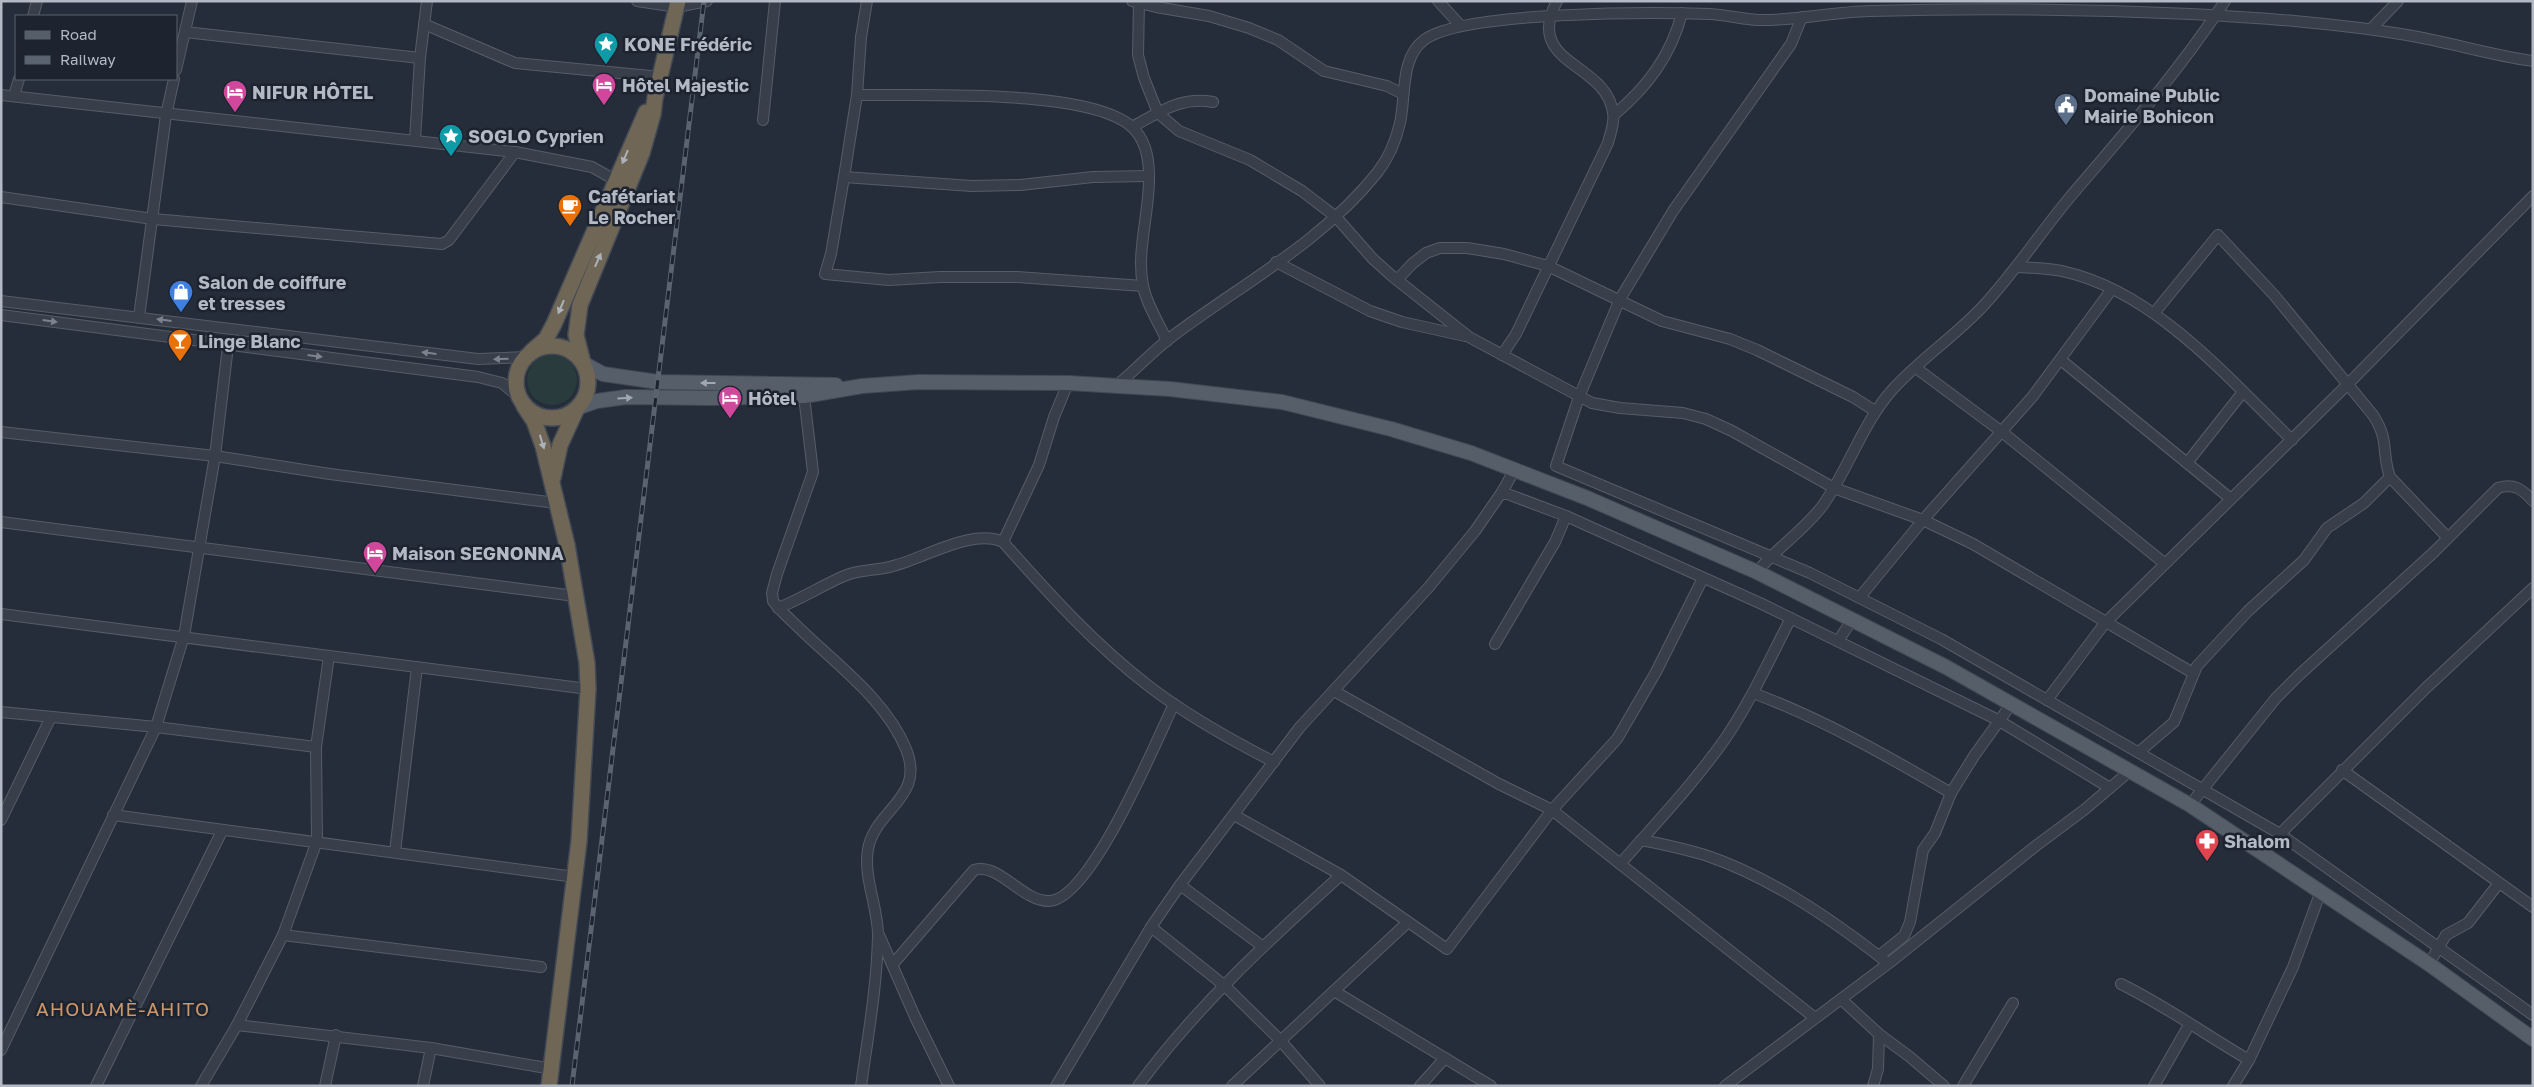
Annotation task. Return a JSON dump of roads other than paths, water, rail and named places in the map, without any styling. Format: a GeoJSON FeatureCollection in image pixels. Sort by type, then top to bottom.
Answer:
{"type":"FeatureCollection","features":[{"type":"Feature","properties":{"kind":"highway"},"geometry":{"type":"LineString","coordinates":[[552,482],[560,444],[577,408],[584,398],[588,386],[588,375],[576,335],[580,306],[642,153],[653,114],[655,98],[678,4]]}},
{"type":"Feature","properties":{"kind":"highway"},"geometry":{"type":"LineString","coordinates":[[550,1086],[576,877],[586,754],[587,662],[567,545],[552,482],[538,431],[521,401],[516,375],[528,354],[546,339],[554,324],[615,180],[655,98]]}},
{"type":"Feature","properties":{"kind":"highway"},"geometry":{"type":"LineString","coordinates":[[528,354],[547,345],[563,347],[577,355],[584,363]]}},
{"type":"Feature","properties":{"kind":"highway"},"geometry":{"type":"LineString","coordinates":[[521,401],[535,414],[554,418],[566,415],[577,408]]}},
{"type":"Feature","properties":{"kind":"main road"},"geometry":{"type":"LineString","coordinates":[[584,363],[603,374],[658,382],[862,386],[920,382],[1068,382],[1241,396],[1282,402],[1391,429],[1471,453],[1515,469],[1757,572],[1946,667],[2012,703],[2190,805],[2429,964],[2533,1039]]}},
{"type":"Feature","properties":{"kind":"main road"},"geometry":{"type":"LineString","coordinates":[[577,408],[597,401],[626,397],[804,396],[862,386]]}},
{"type":"Feature","properties":{"kind":"street"},"geometry":{"type":"LineString","coordinates":[[33,15],[37,1]]}},
{"type":"Feature","properties":{"kind":"street"},"geometry":{"type":"LineString","coordinates":[[178,62],[192,1]]}},
{"type":"Feature","properties":{"kind":"street"},"geometry":{"type":"LineString","coordinates":[[415,140],[420,58],[427,1]]}},
{"type":"Feature","properties":{"kind":"street"},"geometry":{"type":"LineString","coordinates":[[637,1],[678,4],[707,1]]}},
{"type":"Feature","properties":{"kind":"street"},"geometry":{"type":"LineString","coordinates":[[763,120],[775,1]]}},
{"type":"Feature","properties":{"kind":"street"},"geometry":{"type":"LineString","coordinates":[[867,1],[861,37],[857,95],[831,254],[825,274],[889,280],[940,277],[1017,277],[1143,286]]}},
{"type":"Feature","properties":{"kind":"street"},"geometry":{"type":"LineString","coordinates":[[1438,1],[1460,25]]}},
{"type":"Feature","properties":{"kind":"street"},"geometry":{"type":"LineString","coordinates":[[1502,355],[1516,334],[1608,143],[1614,115],[1611,101],[1604,90],[1556,48],[1551,39],[1549,16],[1557,1]]}},
{"type":"Feature","properties":{"kind":"street"},"geometry":{"type":"LineString","coordinates":[[1757,572],[1769,557],[1806,526],[1834,488],[1875,411],[1894,388],[1985,305],[2017,267],[2068,199],[2160,89],[2225,1]]}},
{"type":"Feature","properties":{"kind":"street"},"geometry":{"type":"LineString","coordinates":[[2371,29],[2398,1]]}},
{"type":"Feature","properties":{"kind":"street"},"geometry":{"type":"LineString","coordinates":[[1403,94],[1387,86],[1324,71],[1278,40],[1249,28],[1209,16],[1156,8],[1137,2],[1138,56],[1144,78],[1158,113],[1179,131],[1241,156],[1284,178],[1336,217],[1373,259],[1468,337],[1579,397],[1606,406],[1683,413],[1706,419],[1753,442],[1834,488],[1923,520],[1973,544],[2193,673]]}},
{"type":"Feature","properties":{"kind":"street"},"geometry":{"type":"LineString","coordinates":[[1116,386],[1167,341],[1336,217],[1379,171],[1393,146],[1400,122],[1408,64],[1415,50],[1424,40],[1460,25],[1549,16],[1713,14],[1754,20],[1872,11],[2038,10],[2215,16],[2371,29],[2463,45],[2533,61]]}},
{"type":"Feature","properties":{"kind":"street"},"geometry":{"type":"LineString","coordinates":[[1614,115],[1636,97],[1663,60],[1675,37],[1682,14]]}},
{"type":"Feature","properties":{"kind":"street"},"geometry":{"type":"LineString","coordinates":[[1802,17],[1791,44],[1673,211],[1620,299],[1579,397],[1556,466],[1860,597],[1941,639],[2280,834],[2533,1015]]}},
{"type":"Feature","properties":{"kind":"street"},"geometry":{"type":"LineString","coordinates":[[424,24],[515,64],[661,77]]}},
{"type":"Feature","properties":{"kind":"street"},"geometry":{"type":"LineString","coordinates":[[185,32],[420,58]]}},
{"type":"Feature","properties":{"kind":"street"},"geometry":{"type":"LineString","coordinates":[[14,96],[18,80]]}},
{"type":"Feature","properties":{"kind":"street"},"geometry":{"type":"LineString","coordinates":[[139,317],[166,115],[174,80]]}},
{"type":"Feature","properties":{"kind":"street"},"geometry":{"type":"LineString","coordinates":[[1,95],[166,115],[515,152],[592,167],[615,180]]}},
{"type":"Feature","properties":{"kind":"street"},"geometry":{"type":"LineString","coordinates":[[857,95],[1058,100],[1099,110],[1132,127],[1144,144],[1149,176],[1141,271],[1143,286],[1167,341]]}},
{"type":"Feature","properties":{"kind":"street"},"geometry":{"type":"LineString","coordinates":[[1132,127],[1176,103],[1187,100],[1213,102]]}},
{"type":"Feature","properties":{"kind":"street"},"geometry":{"type":"LineString","coordinates":[[1,197],[153,219],[442,244],[449,240],[515,152]]}},
{"type":"Feature","properties":{"kind":"street"},"geometry":{"type":"LineString","coordinates":[[844,177],[972,186],[1020,185],[1093,177],[1149,176]]}},
{"type":"Feature","properties":{"kind":"street"},"geometry":{"type":"LineString","coordinates":[[2047,700],[2105,623],[2164,563],[2292,440],[2533,196]]}},
{"type":"Feature","properties":{"kind":"street"},"geometry":{"type":"LineString","coordinates":[[2155,312],[2218,235],[2274,295],[2380,426],[2385,436],[2387,468],[2390,477],[2448,538]]}},
{"type":"Feature","properties":{"kind":"street"},"geometry":{"type":"LineString","coordinates":[[1397,280],[1412,264],[1426,254],[1440,248],[1467,248],[1504,254],[1548,266],[1620,299],[1662,321],[1730,339],[1757,350],[1853,397],[1875,411]]}},
{"type":"Feature","properties":{"kind":"street"},"geometry":{"type":"LineString","coordinates":[[1276,262],[1370,311],[1402,322],[1468,337]]}},
{"type":"Feature","properties":{"kind":"street"},"geometry":{"type":"LineString","coordinates":[[2017,267],[2065,272],[2112,289],[2155,312],[2243,392],[2292,440]]}},
{"type":"Feature","properties":{"kind":"street"},"geometry":{"type":"LineString","coordinates":[[1860,597],[1923,520],[2002,432],[2061,360],[2112,289]]}},
{"type":"Feature","properties":{"kind":"street"},"geometry":{"type":"LineString","coordinates":[[1,301],[478,359],[528,354]]}},
{"type":"Feature","properties":{"kind":"street"},"geometry":{"type":"LineString","coordinates":[[1,315],[478,377],[502,383],[521,401]]}},
{"type":"Feature","properties":{"kind":"street"},"geometry":{"type":"LineString","coordinates":[[1,1050],[156,727],[184,636],[214,456],[228,346]]}},
{"type":"Feature","properties":{"kind":"street"},"geometry":{"type":"LineString","coordinates":[[2061,360],[2231,499]]}},
{"type":"Feature","properties":{"kind":"street"},"geometry":{"type":"LineString","coordinates":[[1916,368],[2002,432],[2164,563]]}},
{"type":"Feature","properties":{"kind":"street"},"geometry":{"type":"LineString","coordinates":[[1004,542],[1035,474],[1054,416],[1068,382]]}},
{"type":"Feature","properties":{"kind":"street"},"geometry":{"type":"LineString","coordinates":[[2187,463],[2243,392]]}},
{"type":"Feature","properties":{"kind":"street"},"geometry":{"type":"LineString","coordinates":[[804,396],[813,472],[772,590],[773,601],[881,707],[906,750],[911,768],[909,784],[898,803],[873,833],[868,850],[878,933],[874,991],[861,1086]]}},
{"type":"Feature","properties":{"kind":"street"},"geometry":{"type":"LineString","coordinates":[[1,432],[214,456],[330,474],[556,503]]}},
{"type":"Feature","properties":{"kind":"street"},"geometry":{"type":"LineString","coordinates":[[1056,1086],[1151,927],[1180,885],[1300,728],[1428,588],[1475,531],[1502,492],[1515,469]]}},
{"type":"Feature","properties":{"kind":"street"},"geometry":{"type":"LineString","coordinates":[[2138,752],[2174,722],[2179,714],[2193,673],[2248,611],[2304,560],[2327,528],[2364,503],[2390,477]]}},
{"type":"Feature","properties":{"kind":"street"},"geometry":{"type":"LineString","coordinates":[[2190,805],[2287,687],[2448,538],[2498,488],[2508,485],[2517,486],[2533,501]]}},
{"type":"Feature","properties":{"kind":"street"},"geometry":{"type":"LineString","coordinates":[[1502,492],[1566,516],[1791,618],[1998,720],[2110,788]]}},
{"type":"Feature","properties":{"kind":"street"},"geometry":{"type":"LineString","coordinates":[[1495,644],[1547,556],[1566,516]]}},
{"type":"Feature","properties":{"kind":"street"},"geometry":{"type":"LineString","coordinates":[[1,522],[198,549],[575,596]]}},
{"type":"Feature","properties":{"kind":"street"},"geometry":{"type":"LineString","coordinates":[[778,608],[810,594],[845,575],[892,567],[978,538],[995,539],[1004,542],[1076,622],[1150,687],[1228,738],[1274,762]]}},
{"type":"Feature","properties":{"kind":"street"},"geometry":{"type":"LineString","coordinates":[[1234,815],[1341,875],[1447,949],[1552,810],[1617,739],[1631,718],[1703,578]]}},
{"type":"Feature","properties":{"kind":"street"},"geometry":{"type":"LineString","coordinates":[[2280,834],[2342,770],[2533,588]]}},
{"type":"Feature","properties":{"kind":"street"},"geometry":{"type":"LineString","coordinates":[[1,614],[588,689]]}},
{"type":"Feature","properties":{"kind":"street"},"geometry":{"type":"LineString","coordinates":[[1620,864],[1704,768],[1726,737],[1753,693],[1791,618]]}},
{"type":"Feature","properties":{"kind":"street"},"geometry":{"type":"LineString","coordinates":[[1838,641],[1852,620]]}},
{"type":"Feature","properties":{"kind":"street"},"geometry":{"type":"LineString","coordinates":[[201,1086],[238,1026],[283,935],[317,841],[316,747],[329,656]]}},
{"type":"Feature","properties":{"kind":"street"},"geometry":{"type":"LineString","coordinates":[[395,852],[417,667]]}},
{"type":"Feature","properties":{"kind":"street"},"geometry":{"type":"LineString","coordinates":[[1334,691],[1499,784],[1552,810],[1814,1018]]}},
{"type":"Feature","properties":{"kind":"street"},"geometry":{"type":"LineString","coordinates":[[1753,693],[1784,704],[1863,743],[1951,793]]}},
{"type":"Feature","properties":{"kind":"street"},"geometry":{"type":"LineString","coordinates":[[1879,956],[1904,936],[1912,913],[1923,850],[1940,823],[1951,793],[1998,720],[2012,703]]}},
{"type":"Feature","properties":{"kind":"street"},"geometry":{"type":"LineString","coordinates":[[892,964],[974,870],[981,868],[990,870],[1040,900],[1052,901],[1071,892],[1084,876],[1116,825],[1174,704]]}},
{"type":"Feature","properties":{"kind":"street"},"geometry":{"type":"LineString","coordinates":[[1,712],[156,727],[316,747]]}},
{"type":"Feature","properties":{"kind":"street"},"geometry":{"type":"LineString","coordinates":[[1,820],[50,717]]}},
{"type":"Feature","properties":{"kind":"street"},"geometry":{"type":"LineString","coordinates":[[1725,1086],[1889,964],[2131,770]]}},
{"type":"Feature","properties":{"kind":"street"},"geometry":{"type":"LineString","coordinates":[[2342,770],[2533,907]]}},
{"type":"Feature","properties":{"kind":"street"},"geometry":{"type":"LineString","coordinates":[[113,815],[576,877]]}},
{"type":"Feature","properties":{"kind":"street"},"geometry":{"type":"LineString","coordinates":[[96,1086],[222,831]]}},
{"type":"Feature","properties":{"kind":"street"},"geometry":{"type":"LineString","coordinates":[[1641,840],[1692,852],[1732,866],[1805,904],[1889,964]]}},
{"type":"Feature","properties":{"kind":"street"},"geometry":{"type":"LineString","coordinates":[[1138,1086],[1262,946],[1341,875]]}},
{"type":"Feature","properties":{"kind":"street"},"geometry":{"type":"LineString","coordinates":[[2429,964],[2446,935],[2468,923],[2499,883]]}},
{"type":"Feature","properties":{"kind":"street"},"geometry":{"type":"LineString","coordinates":[[1180,885],[1262,946]]}},
{"type":"Feature","properties":{"kind":"street"},"geometry":{"type":"LineString","coordinates":[[2233,1086],[2249,1060],[2293,968],[2321,891]]}},
{"type":"Feature","properties":{"kind":"street"},"geometry":{"type":"LineString","coordinates":[[1232,1086],[1408,922]]}},
{"type":"Feature","properties":{"kind":"street"},"geometry":{"type":"LineString","coordinates":[[1151,927],[1225,986],[1280,1040],[1320,1086]]}},
{"type":"Feature","properties":{"kind":"street"},"geometry":{"type":"LineString","coordinates":[[878,933],[916,1019],[949,1086]]}},
{"type":"Feature","properties":{"kind":"street"},"geometry":{"type":"LineString","coordinates":[[283,935],[540,967]]}},
{"type":"Feature","properties":{"kind":"street"},"geometry":{"type":"LineString","coordinates":[[2121,984],[2159,1004],[2189,1025],[2249,1060]]}},
{"type":"Feature","properties":{"kind":"street"},"geometry":{"type":"LineString","coordinates":[[1334,991],[1491,1086]]}},
{"type":"Feature","properties":{"kind":"street"},"geometry":{"type":"LineString","coordinates":[[1841,999],[1879,1034],[1944,1086]]}},
{"type":"Feature","properties":{"kind":"street"},"geometry":{"type":"LineString","coordinates":[[1963,1086],[2013,1003]]}},
{"type":"Feature","properties":{"kind":"street"},"geometry":{"type":"LineString","coordinates":[[2154,1086],[2189,1025]]}},
{"type":"Feature","properties":{"kind":"street"},"geometry":{"type":"LineString","coordinates":[[238,1026],[431,1048],[552,1069]]}},
{"type":"Feature","properties":{"kind":"street"},"geometry":{"type":"LineString","coordinates":[[1873,1086],[1878,1069],[1879,1034]]}},
{"type":"Feature","properties":{"kind":"street"},"geometry":{"type":"LineString","coordinates":[[325,1086],[336,1036]]}},
{"type":"Feature","properties":{"kind":"street"},"geometry":{"type":"LineString","coordinates":[[422,1086],[431,1048]]}},
{"type":"Feature","properties":{"kind":"street"},"geometry":{"type":"LineString","coordinates":[[1420,1086],[1445,1058]]}},
{"type":"Feature","properties":{"kind":"railway"},"geometry":{"type":"LineString","coordinates":[[572,1086],[704,1]]}},
{"type":"Feature","properties":{"kind":"place","name":"KONE Frédéric"},"geometry":{"type":"Point","coordinates":[606,65]}},
{"type":"Feature","properties":{"kind":"place","name":"Hôtel Majestic"},"geometry":{"type":"Point","coordinates":[604,106]}},
{"type":"Feature","properties":{"kind":"place","name":"NIFUR HÔTEL"},"geometry":{"type":"Point","coordinates":[235,113]}},
{"type":"Feature","properties":{"kind":"place","name":"Domaine Public Mairie Bohicon"},"geometry":{"type":"Point","coordinates":[2066,126]}},
{"type":"Feature","properties":{"kind":"place","name":"SOGLO Cyprien"},"geometry":{"type":"Point","coordinates":[451,157]}},
{"type":"Feature","properties":{"kind":"place","name":"Cafétariat Le Rocher"},"geometry":{"type":"Point","coordinates":[570,227]}},
{"type":"Feature","properties":{"kind":"place","name":"Salon de coiffure et tresses"},"geometry":{"type":"Point","coordinates":[181,313]}},
{"type":"Feature","properties":{"kind":"place","name":"Linge Blanc"},"geometry":{"type":"Point","coordinates":[180,362]}},
{"type":"Feature","properties":{"kind":"place","name":"Hôtel"},"geometry":{"type":"Point","coordinates":[730,419]}},
{"type":"Feature","properties":{"kind":"place","name":"Maison SEGNONNA"},"geometry":{"type":"Point","coordinates":[375,574]}},
{"type":"Feature","properties":{"kind":"place","name":"Shalom"},"geometry":{"type":"Point","coordinates":[2207,862]}},
{"type":"Feature","properties":{"kind":"district","name":"AHOUAMÈ-AHITO"},"geometry":{"type":"Point","coordinates":[123,1008]}}]}
